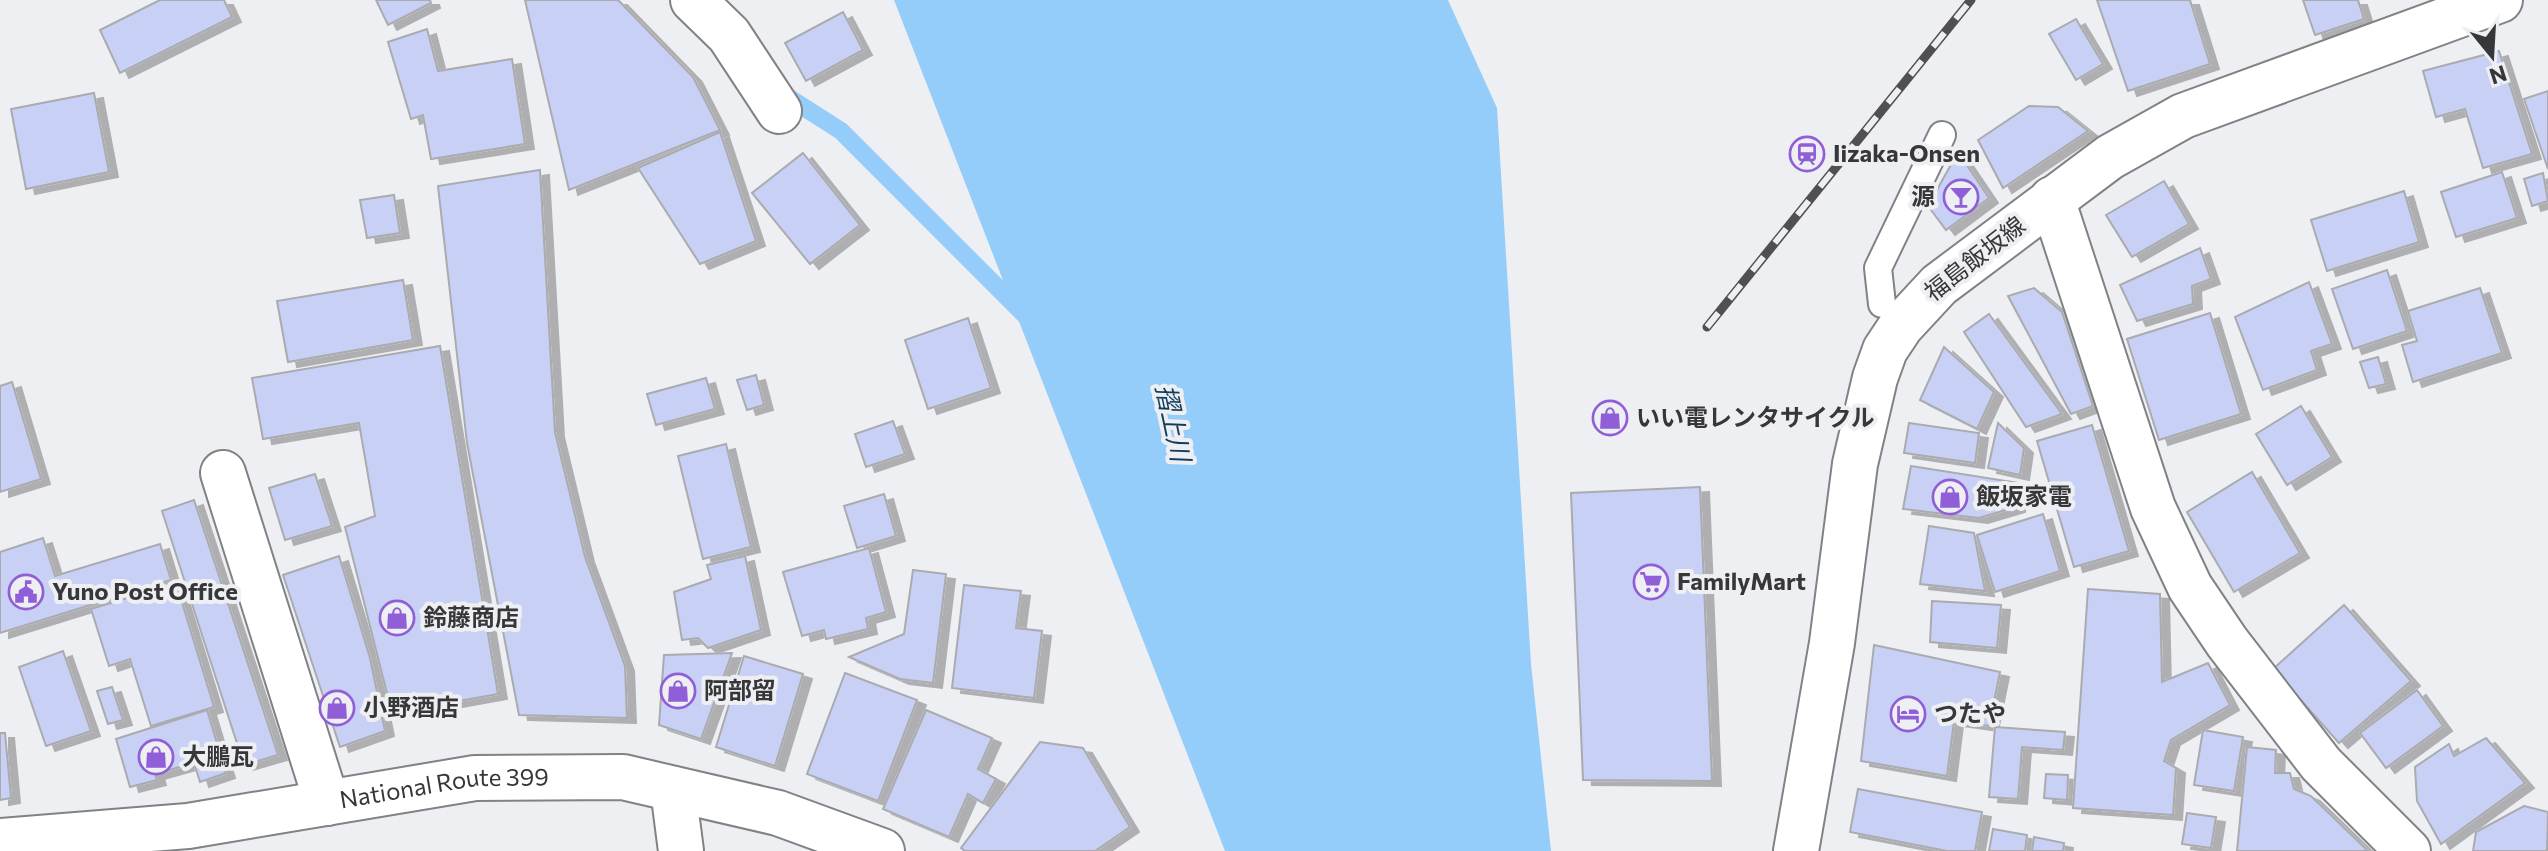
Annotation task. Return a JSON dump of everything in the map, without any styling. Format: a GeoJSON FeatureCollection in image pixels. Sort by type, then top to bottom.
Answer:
{"type":"FeatureCollection","features":[{"type":"Feature","properties":{"kind":"main road"},"geometry":{"type":"LineString","coordinates":[[693,0],[729,35],[779,111]]}},
{"type":"Feature","properties":{"kind":"main road","name":"福島飯坂線"},"geometry":{"type":"LineString","coordinates":[[1796,851],[1832,643],[1855,464],[1885,350],[1917,305],[1939,285],[2110,157],[2183,116],[2500,0]]}},
{"type":"Feature","properties":{"kind":"main road"},"geometry":{"type":"LineString","coordinates":[[2052,199],[2153,508],[2190,587],[2227,642],[2321,764],[2408,851]]}},
{"type":"Feature","properties":{"kind":"main road"},"geometry":{"type":"LineString","coordinates":[[223,473],[327,803]]}},
{"type":"Feature","properties":{"kind":"main road","name":"National Route 399"},"geometry":{"type":"LineString","coordinates":[[25,843],[188,826],[475,778],[623,777],[778,813],[882,851]]}},
{"type":"Feature","properties":{"kind":"main road"},"geometry":{"type":"LineString","coordinates":[[673,789],[681,851]]}},
{"type":"Feature","properties":{"kind":"lane"},"geometry":{"type":"LineString","coordinates":[[1882,304],[1878,268],[1942,135]]}},
{"type":"Feature","properties":{"kind":"water","name":"摺上川"},"geometry":{"type":"Polygon","coordinates":[[[894,0],[1448,0],[1497,108],[1531,664],[1551,851],[1225,851],[894,0]]]}},
{"type":"Feature","properties":{"kind":"building"},"geometry":{"type":"Polygon","coordinates":[[[160,0],[224,0],[232,17],[120,73],[100,30],[160,0]]]}},
{"type":"Feature","properties":{"kind":"building"},"geometry":{"type":"Polygon","coordinates":[[[376,0],[430,0],[431,3],[388,25],[376,0]]]}},
{"type":"Feature","properties":{"kind":"building"},"geometry":{"type":"Polygon","coordinates":[[[525,0],[618,0],[693,77],[720,130],[569,190],[525,0]]]}},
{"type":"Feature","properties":{"kind":"building"},"geometry":{"type":"Polygon","coordinates":[[[2097,0],[2190,0],[2210,64],[2128,91],[2097,0]]]}},
{"type":"Feature","properties":{"kind":"building"},"geometry":{"type":"Polygon","coordinates":[[[2303,0],[2358,0],[2364,19],[2315,35],[2303,0]]]}},
{"type":"Feature","properties":{"kind":"building"},"geometry":{"type":"Polygon","coordinates":[[[843,12],[863,50],[806,81],[785,43],[843,12]]]}},
{"type":"Feature","properties":{"kind":"building"},"geometry":{"type":"Polygon","coordinates":[[[2076,19],[2103,64],[2076,80],[2049,34],[2076,19]]]}},
{"type":"Feature","properties":{"kind":"building"},"geometry":{"type":"Polygon","coordinates":[[[427,29],[438,71],[512,59],[525,144],[431,159],[423,115],[411,119],[388,42],[427,29]]]}},
{"type":"Feature","properties":{"kind":"building"},"geometry":{"type":"Polygon","coordinates":[[[2499,51],[2532,154],[2483,168],[2465,109],[2436,117],[2423,71],[2499,51]]]}},
{"type":"Feature","properties":{"kind":"building"},"geometry":{"type":"Polygon","coordinates":[[[2548,91],[2548,169],[2524,99],[2548,91]]]}},
{"type":"Feature","properties":{"kind":"building"},"geometry":{"type":"Polygon","coordinates":[[[94,93],[109,172],[26,189],[11,109],[94,93]]]}},
{"type":"Feature","properties":{"kind":"building"},"geometry":{"type":"Polygon","coordinates":[[[2029,106],[2058,107],[2088,131],[2003,188],[1978,140],[2029,106]]]}},
{"type":"Feature","properties":{"kind":"building"},"geometry":{"type":"Polygon","coordinates":[[[720,132],[756,241],[700,264],[638,168],[720,132]]]}},
{"type":"Feature","properties":{"kind":"building"},"geometry":{"type":"Polygon","coordinates":[[[1958,152],[1989,198],[1946,230],[1928,206],[1958,152]]]}},
{"type":"Feature","properties":{"kind":"building"},"geometry":{"type":"Polygon","coordinates":[[[803,153],[860,225],[810,264],[752,193],[803,153]]]}},
{"type":"Feature","properties":{"kind":"building"},"geometry":{"type":"Polygon","coordinates":[[[540,170],[555,432],[585,557],[625,666],[627,718],[519,715],[467,443],[438,186],[540,170]]]}},
{"type":"Feature","properties":{"kind":"building"},"geometry":{"type":"Polygon","coordinates":[[[2502,172],[2517,218],[2456,237],[2441,192],[2502,172]]]}},
{"type":"Feature","properties":{"kind":"building"},"geometry":{"type":"Polygon","coordinates":[[[2543,173],[2548,201],[2532,206],[2524,179],[2543,173]]]}},
{"type":"Feature","properties":{"kind":"building"},"geometry":{"type":"Polygon","coordinates":[[[2164,181],[2189,224],[2132,257],[2106,215],[2164,181]]]}},
{"type":"Feature","properties":{"kind":"building"},"geometry":{"type":"Polygon","coordinates":[[[2404,191],[2419,242],[2327,271],[2311,220],[2404,191]]]}},
{"type":"Feature","properties":{"kind":"building"},"geometry":{"type":"Polygon","coordinates":[[[394,195],[400,233],[367,238],[360,200],[394,195]]]}},
{"type":"Feature","properties":{"kind":"building"},"geometry":{"type":"Polygon","coordinates":[[[2200,248],[2211,279],[2192,286],[2193,304],[2137,321],[2120,285],[2200,248]]]}},
{"type":"Feature","properties":{"kind":"building"},"geometry":{"type":"Polygon","coordinates":[[[2387,270],[2407,331],[2353,349],[2332,289],[2387,270]]]}},
{"type":"Feature","properties":{"kind":"building"},"geometry":{"type":"Polygon","coordinates":[[[403,280],[413,340],[288,362],[277,301],[403,280]]]}},
{"type":"Feature","properties":{"kind":"building"},"geometry":{"type":"Polygon","coordinates":[[[2309,282],[2332,344],[2311,351],[2317,370],[2263,390],[2235,317],[2309,282]]]}},
{"type":"Feature","properties":{"kind":"building"},"geometry":{"type":"Polygon","coordinates":[[[2034,288],[2062,312],[2093,406],[2071,414],[2008,296],[2034,288]]]}},
{"type":"Feature","properties":{"kind":"building"},"geometry":{"type":"Polygon","coordinates":[[[2480,288],[2502,353],[2413,382],[2402,345],[2417,341],[2408,311],[2480,288]]]}},
{"type":"Feature","properties":{"kind":"building"},"geometry":{"type":"Polygon","coordinates":[[[2210,313],[2241,414],[2159,440],[2127,339],[2210,313]]]}},
{"type":"Feature","properties":{"kind":"building"},"geometry":{"type":"Polygon","coordinates":[[[1989,314],[2062,414],[2026,427],[1964,332],[1989,314]]]}},
{"type":"Feature","properties":{"kind":"building"},"geometry":{"type":"Polygon","coordinates":[[[968,318],[991,388],[928,409],[905,340],[968,318]]]}},
{"type":"Feature","properties":{"kind":"building"},"geometry":{"type":"Polygon","coordinates":[[[440,346],[498,694],[392,713],[345,527],[375,516],[359,423],[263,439],[252,378],[440,346]]]}},
{"type":"Feature","properties":{"kind":"building"},"geometry":{"type":"Polygon","coordinates":[[[1944,347],[1994,392],[1977,429],[1920,400],[1944,347]]]}},
{"type":"Feature","properties":{"kind":"building"},"geometry":{"type":"Polygon","coordinates":[[[2378,357],[2386,384],[2369,388],[2360,362],[2378,357]]]}},
{"type":"Feature","properties":{"kind":"building"},"geometry":{"type":"Polygon","coordinates":[[[756,375],[764,405],[747,410],[737,380],[756,375]]]}},
{"type":"Feature","properties":{"kind":"building"},"geometry":{"type":"Polygon","coordinates":[[[706,378],[715,409],[656,425],[647,394],[706,378]]]}},
{"type":"Feature","properties":{"kind":"building"},"geometry":{"type":"Polygon","coordinates":[[[12,382],[41,479],[0,492],[0,386],[12,382]]]}},
{"type":"Feature","properties":{"kind":"building"},"geometry":{"type":"Polygon","coordinates":[[[2301,406],[2332,457],[2287,485],[2256,434],[2301,406]]]}},
{"type":"Feature","properties":{"kind":"building"},"geometry":{"type":"Polygon","coordinates":[[[893,421],[905,454],[866,467],[855,434],[893,421]]]}},
{"type":"Feature","properties":{"kind":"building"},"geometry":{"type":"Polygon","coordinates":[[[1909,423],[1979,433],[1975,463],[1904,453],[1909,423]]]}},
{"type":"Feature","properties":{"kind":"building"},"geometry":{"type":"Polygon","coordinates":[[[1998,423],[2024,448],[2020,475],[1988,468],[1998,423]]]}},
{"type":"Feature","properties":{"kind":"building"},"geometry":{"type":"Polygon","coordinates":[[[2092,425],[2129,551],[2074,567],[2037,441],[2092,425]]]}},
{"type":"Feature","properties":{"kind":"building"},"geometry":{"type":"Polygon","coordinates":[[[726,444],[751,547],[703,559],[678,456],[726,444]]]}},
{"type":"Feature","properties":{"kind":"building"},"geometry":{"type":"Polygon","coordinates":[[[1911,466],[2019,483],[2016,507],[1979,518],[1903,509],[1911,466]]]}},
{"type":"Feature","properties":{"kind":"building"},"geometry":{"type":"Polygon","coordinates":[[[2252,472],[2300,553],[2234,592],[2187,512],[2252,472]]]}},
{"type":"Feature","properties":{"kind":"building"},"geometry":{"type":"Polygon","coordinates":[[[315,474],[332,526],[285,540],[269,488],[315,474]]]}},
{"type":"Feature","properties":{"kind":"building"},"geometry":{"type":"Polygon","coordinates":[[[1700,487],[1712,781],[1583,780],[1571,493],[1700,487]]]}},
{"type":"Feature","properties":{"kind":"building"},"geometry":{"type":"Polygon","coordinates":[[[884,494],[896,536],[857,548],[844,506],[884,494]]]}},
{"type":"Feature","properties":{"kind":"building"},"geometry":{"type":"Polygon","coordinates":[[[194,500],[278,755],[244,765],[162,511],[194,500]]]}},
{"type":"Feature","properties":{"kind":"building"},"geometry":{"type":"Polygon","coordinates":[[[2043,514],[2060,571],[1995,592],[1977,535],[2043,514]]]}},
{"type":"Feature","properties":{"kind":"building"},"geometry":{"type":"Polygon","coordinates":[[[1929,526],[1974,533],[1985,591],[1920,584],[1929,526]]]}},
{"type":"Feature","properties":{"kind":"building"},"geometry":{"type":"Polygon","coordinates":[[[43,538],[55,576],[160,544],[171,580],[0,633],[0,552],[43,538]]]}},
{"type":"Feature","properties":{"kind":"building"},"geometry":{"type":"Polygon","coordinates":[[[869,548],[886,612],[866,618],[868,629],[826,639],[824,630],[802,636],[783,572],[869,548]]]}},
{"type":"Feature","properties":{"kind":"building"},"geometry":{"type":"Polygon","coordinates":[[[339,556],[370,658],[385,731],[340,747],[283,575],[339,556]]]}},
{"type":"Feature","properties":{"kind":"building"},"geometry":{"type":"Polygon","coordinates":[[[745,556],[761,630],[708,648],[698,638],[682,640],[674,592],[711,579],[707,565],[745,556]]]}},
{"type":"Feature","properties":{"kind":"building"},"geometry":{"type":"Polygon","coordinates":[[[913,570],[946,574],[933,683],[900,679],[849,657],[904,634],[913,570]]]}},
{"type":"Feature","properties":{"kind":"building"},"geometry":{"type":"Polygon","coordinates":[[[176,583],[214,707],[151,726],[130,659],[109,666],[91,609],[176,583]]]}},
{"type":"Feature","properties":{"kind":"building"},"geometry":{"type":"Polygon","coordinates":[[[964,585],[1021,591],[1016,628],[1042,631],[1034,698],[952,688],[964,585]]]}},
{"type":"Feature","properties":{"kind":"building"},"geometry":{"type":"Polygon","coordinates":[[[2088,589],[2160,594],[2162,682],[2208,663],[2230,705],[2171,740],[2164,761],[2176,768],[2173,815],[2073,808],[2088,589]]]}},
{"type":"Feature","properties":{"kind":"building"},"geometry":{"type":"Polygon","coordinates":[[[1932,601],[2001,605],[1997,648],[1930,642],[1932,601]]]}},
{"type":"Feature","properties":{"kind":"building"},"geometry":{"type":"Polygon","coordinates":[[[2344,605],[2411,681],[2339,743],[2273,669],[2344,605]]]}},
{"type":"Feature","properties":{"kind":"building"},"geometry":{"type":"Polygon","coordinates":[[[1874,645],[2000,672],[1989,726],[1954,721],[1947,776],[1861,761],[1874,645]]]}},
{"type":"Feature","properties":{"kind":"building"},"geometry":{"type":"Polygon","coordinates":[[[63,651],[91,731],[46,746],[19,667],[63,651]]]}},
{"type":"Feature","properties":{"kind":"building"},"geometry":{"type":"Polygon","coordinates":[[[732,653],[701,739],[659,725],[664,655],[732,653]]]}},
{"type":"Feature","properties":{"kind":"building"},"geometry":{"type":"Polygon","coordinates":[[[744,656],[803,674],[775,766],[716,747],[744,656]]]}},
{"type":"Feature","properties":{"kind":"building"},"geometry":{"type":"Polygon","coordinates":[[[845,673],[917,700],[878,801],[807,774],[845,673]]]}},
{"type":"Feature","properties":{"kind":"building"},"geometry":{"type":"Polygon","coordinates":[[[112,687],[123,720],[108,724],[97,691],[112,687]]]}},
{"type":"Feature","properties":{"kind":"building"},"geometry":{"type":"Polygon","coordinates":[[[2417,690],[2443,726],[2386,768],[2360,733],[2417,690]]]}},
{"type":"Feature","properties":{"kind":"building"},"geometry":{"type":"Polygon","coordinates":[[[207,710],[226,773],[200,782],[194,763],[155,774],[157,780],[130,787],[116,739],[207,710]]]}},
{"type":"Feature","properties":{"kind":"building"},"geometry":{"type":"Polygon","coordinates":[[[926,710],[992,738],[978,769],[996,779],[983,803],[968,794],[949,837],[883,809],[926,710]]]}},
{"type":"Feature","properties":{"kind":"building"},"geometry":{"type":"Polygon","coordinates":[[[1995,727],[2065,732],[2063,750],[2022,747],[2018,799],[1989,797],[1995,727]]]}},
{"type":"Feature","properties":{"kind":"building"},"geometry":{"type":"Polygon","coordinates":[[[2203,730],[2243,737],[2234,791],[2194,785],[2203,730]]]}},
{"type":"Feature","properties":{"kind":"building"},"geometry":{"type":"Polygon","coordinates":[[[0,733],[5,733],[11,798],[0,800],[0,733]]]}},
{"type":"Feature","properties":{"kind":"building"},"geometry":{"type":"Polygon","coordinates":[[[2486,738],[2525,783],[2441,844],[2417,801],[2415,767],[2449,744],[2454,756],[2486,738]]]}},
{"type":"Feature","properties":{"kind":"building"},"geometry":{"type":"Polygon","coordinates":[[[1040,742],[1083,748],[1130,827],[1095,851],[965,851],[961,848],[1040,742]]]}},
{"type":"Feature","properties":{"kind":"building"},"geometry":{"type":"Polygon","coordinates":[[[2247,747],[2276,750],[2275,773],[2290,773],[2294,789],[2311,796],[2368,851],[2237,851],[2247,747]]]}},
{"type":"Feature","properties":{"kind":"building"},"geometry":{"type":"Polygon","coordinates":[[[2046,774],[2068,775],[2067,800],[2044,798],[2046,774]]]}},
{"type":"Feature","properties":{"kind":"building"},"geometry":{"type":"Polygon","coordinates":[[[1858,789],[1982,812],[1975,851],[1947,851],[1850,832],[1858,789]]]}},
{"type":"Feature","properties":{"kind":"building"},"geometry":{"type":"Polygon","coordinates":[[[2524,806],[2548,812],[2547,851],[2473,851],[2476,832],[2524,806]]]}},
{"type":"Feature","properties":{"kind":"building"},"geometry":{"type":"Polygon","coordinates":[[[2187,813],[2216,817],[2211,848],[2182,844],[2187,813]]]}},
{"type":"Feature","properties":{"kind":"building"},"geometry":{"type":"Polygon","coordinates":[[[1993,829],[2027,835],[2025,851],[1989,851],[1993,829]]]}},
{"type":"Feature","properties":{"kind":"building"},"geometry":{"type":"Polygon","coordinates":[[[2034,837],[2064,843],[2063,851],[2032,851],[2034,837]]]}},
{"type":"Feature","properties":{"kind":"waterway"},"geometry":{"type":"LineString","coordinates":[[780,92],[841,131],[1029,319]]}},
{"type":"Feature","properties":{"kind":"railway"},"geometry":{"type":"LineString","coordinates":[[1707,327],[1971,0]]}},
{"type":"Feature","properties":{"kind":"place","name":"Iizaka-Onsen"},"geometry":{"type":"Point","coordinates":[1807,154]}},
{"type":"Feature","properties":{"kind":"place","name":"源"},"geometry":{"type":"Point","coordinates":[1961,197]}},
{"type":"Feature","properties":{"kind":"place","name":"いい電レンタサイクル"},"geometry":{"type":"Point","coordinates":[1610,418]}},
{"type":"Feature","properties":{"kind":"place","name":"飯坂家電"},"geometry":{"type":"Point","coordinates":[1950,497]}},
{"type":"Feature","properties":{"kind":"place","name":"FamilyMart"},"geometry":{"type":"Point","coordinates":[1651,582]}},
{"type":"Feature","properties":{"kind":"place","name":"Yuno Post Office"},"geometry":{"type":"Point","coordinates":[26,592]}},
{"type":"Feature","properties":{"kind":"place","name":"鈴藤商店"},"geometry":{"type":"Point","coordinates":[397,618]}},
{"type":"Feature","properties":{"kind":"place","name":"阿部留"},"geometry":{"type":"Point","coordinates":[678,691]}},
{"type":"Feature","properties":{"kind":"place","name":"小野酒店"},"geometry":{"type":"Point","coordinates":[337,708]}},
{"type":"Feature","properties":{"kind":"place","name":"つたや"},"geometry":{"type":"Point","coordinates":[1908,714]}},
{"type":"Feature","properties":{"kind":"place","name":"大鵬瓦"},"geometry":{"type":"Point","coordinates":[156,757]}}]}
